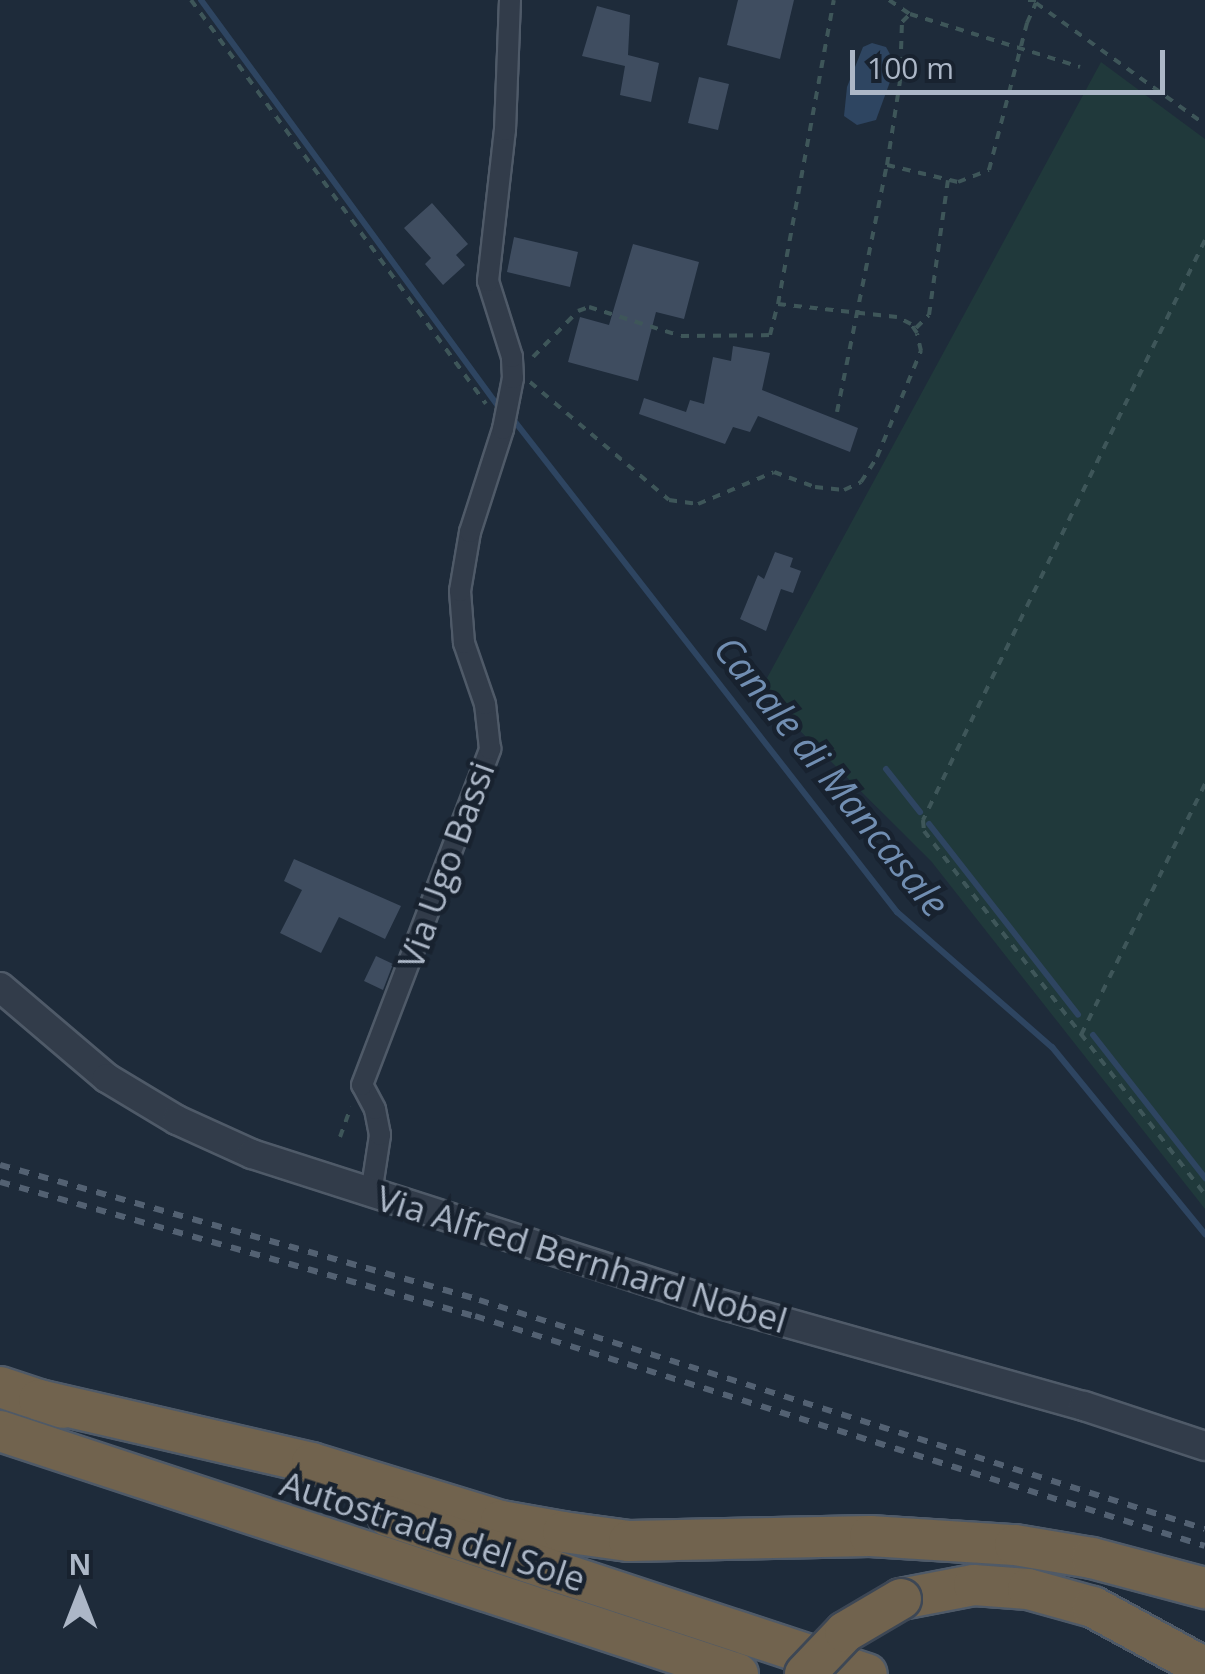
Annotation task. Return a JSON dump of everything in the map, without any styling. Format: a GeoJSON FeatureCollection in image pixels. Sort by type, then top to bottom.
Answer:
{"type":"FeatureCollection","features":[{"type":"Feature","properties":{"kind":"highway","name":"Autostrada del Sole"},"geometry":{"type":"LineString","coordinates":[[0,1387],[867,1674]]}},
{"type":"Feature","properties":{"kind":"highway"},"geometry":{"type":"LineString","coordinates":[[39,1400],[312,1463],[501,1521],[564,1532],[628,1542],[870,1536],[1015,1545],[1092,1558],[1205,1588]]}},
{"type":"Feature","properties":{"kind":"highway","name":"Autostrada del Sole"},"geometry":{"type":"LineString","coordinates":[[0,1431],[738,1674]]}},
{"type":"Feature","properties":{"kind":"highway"},"geometry":{"type":"LineString","coordinates":[[308,1534],[648,1674]]}},
{"type":"Feature","properties":{"kind":"highway"},"geometry":{"type":"LineString","coordinates":[[805,1674],[845,1632],[900,1599],[974,1586],[1028,1588],[1093,1608],[1205,1668]]}},
{"type":"Feature","properties":{"kind":"street","name":"Via Ugo Bassi"},"geometry":{"type":"LineString","coordinates":[[371,1194],[380,1135],[375,1109],[362,1085],[490,749],[485,704],[464,643],[460,592],[470,532],[503,428],[512,378],[512,358],[488,281],[505,130],[510,0]]}},
{"type":"Feature","properties":{"kind":"street","name":"Via Alfred Bernhard Nobel"},"geometry":{"type":"LineString","coordinates":[[0,987],[79,1058],[177,1120],[252,1154],[706,1300],[1065,1401],[1205,1446]]}},
{"type":"Feature","properties":{"kind":"path"},"geometry":{"type":"LineString","coordinates":[[191,0],[503,428]]}},
{"type":"Feature","properties":{"kind":"path"},"geometry":{"type":"LineString","coordinates":[[512,378],[569,320],[589,306],[681,336],[770,335],[834,0]]}},
{"type":"Feature","properties":{"kind":"path"},"geometry":{"type":"LineString","coordinates":[[889,0],[910,14],[1080,66]]}},
{"type":"Feature","properties":{"kind":"path"},"geometry":{"type":"LineString","coordinates":[[1028,0],[1037,2],[1200,121]]}},
{"type":"Feature","properties":{"kind":"path"},"geometry":{"type":"LineString","coordinates":[[887,164],[948,180],[970,181],[989,170],[1037,2]]}},
{"type":"Feature","properties":{"kind":"path"},"geometry":{"type":"LineString","coordinates":[[837,412],[887,164],[900,80],[902,22],[910,14]]}},
{"type":"Feature","properties":{"kind":"path"},"geometry":{"type":"LineString","coordinates":[[914,328],[929,315],[948,180]]}},
{"type":"Feature","properties":{"kind":"path"},"geometry":{"type":"LineString","coordinates":[[1205,240],[923,820],[924,831],[1205,1195]]}},
{"type":"Feature","properties":{"kind":"path"},"geometry":{"type":"LineString","coordinates":[[512,378],[524,379],[545,390],[669,500],[698,504],[774,472],[814,487],[844,490],[861,482],[877,457],[921,351],[914,328],[897,317],[778,304]]}},
{"type":"Feature","properties":{"kind":"path"},"geometry":{"type":"LineString","coordinates":[[1081,1035],[1205,784]]}},
{"type":"Feature","properties":{"kind":"green space"},"geometry":{"type":"Polygon","coordinates":[[[1101,62],[1205,139],[1205,1209],[931,861],[760,691],[1101,62]]]}},
{"type":"Feature","properties":{"kind":"water"},"geometry":{"type":"Polygon","coordinates":[[[872,43],[886,47],[891,56],[891,79],[876,120],[857,125],[844,116],[847,87],[863,47],[872,43]]]}},
{"type":"Feature","properties":{"kind":"building"},"geometry":{"type":"Polygon","coordinates":[[[738,0],[794,0],[780,59],[727,45],[738,0]]]}},
{"type":"Feature","properties":{"kind":"building"},"geometry":{"type":"Polygon","coordinates":[[[597,6],[630,15],[628,55],[659,63],[651,102],[620,95],[625,66],[582,56],[597,6]]]}},
{"type":"Feature","properties":{"kind":"building"},"geometry":{"type":"Polygon","coordinates":[[[699,77],[729,84],[718,130],[688,123],[699,77]]]}},
{"type":"Feature","properties":{"kind":"building"},"geometry":{"type":"Polygon","coordinates":[[[432,203],[468,244],[456,255],[465,265],[443,285],[425,264],[431,258],[404,228],[432,203]]]}},
{"type":"Feature","properties":{"kind":"building"},"geometry":{"type":"Polygon","coordinates":[[[514,237],[578,252],[570,287],[507,272],[514,237]]]}},
{"type":"Feature","properties":{"kind":"building"},"geometry":{"type":"Polygon","coordinates":[[[633,244],[699,262],[684,319],[656,312],[638,381],[568,362],[580,317],[609,325],[633,244]]]}},
{"type":"Feature","properties":{"kind":"building"},"geometry":{"type":"Polygon","coordinates":[[[733,346],[770,353],[762,390],[858,428],[850,452],[758,416],[750,432],[733,427],[725,444],[639,414],[644,398],[686,412],[690,400],[704,404],[713,357],[731,361],[733,346]]]}},
{"type":"Feature","properties":{"kind":"building"},"geometry":{"type":"Polygon","coordinates":[[[775,552],[793,558],[790,567],[801,571],[793,593],[781,589],[766,631],[740,619],[758,575],[764,579],[775,552]]]}},
{"type":"Feature","properties":{"kind":"building"},"geometry":{"type":"Polygon","coordinates":[[[294,859],[401,906],[385,939],[339,917],[321,953],[280,933],[302,890],[284,881],[294,859]]]}},
{"type":"Feature","properties":{"kind":"building"},"geometry":{"type":"Polygon","coordinates":[[[376,956],[393,964],[383,990],[364,981],[376,956]]]}},
{"type":"Feature","properties":{"kind":"waterway","name":"Canale di Mancasale"},"geometry":{"type":"LineString","coordinates":[[201,0],[501,410]]}},
{"type":"Feature","properties":{"kind":"waterway","name":"Canale di Mancasale"},"geometry":{"type":"LineString","coordinates":[[516,423],[897,912],[1052,1047],[1205,1234]]}},
{"type":"Feature","properties":{"kind":"waterway"},"geometry":{"type":"LineString","coordinates":[[886,769],[920,812]]}},
{"type":"Feature","properties":{"kind":"waterway"},"geometry":{"type":"LineString","coordinates":[[929,824],[1078,1015]]}},
{"type":"Feature","properties":{"kind":"waterway"},"geometry":{"type":"LineString","coordinates":[[1093,1035],[1205,1178]]}},
{"type":"Feature","properties":{"kind":"railway"},"geometry":{"type":"LineString","coordinates":[[0,1165],[479,1300],[1205,1529]]}},
{"type":"Feature","properties":{"kind":"railway"},"geometry":{"type":"LineString","coordinates":[[0,1182],[475,1316],[1205,1546]]}}]}
